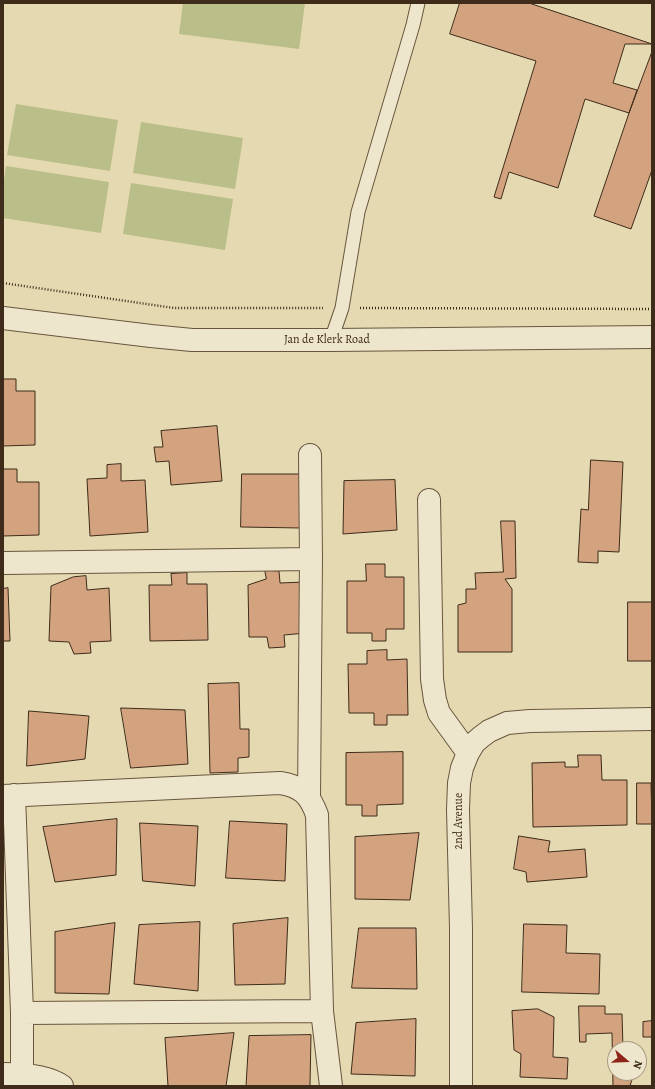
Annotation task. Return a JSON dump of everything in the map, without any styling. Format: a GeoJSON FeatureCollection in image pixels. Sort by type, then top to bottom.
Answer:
{"type":"FeatureCollection","features":[{"type":"Feature","properties":{"kind":"street","name":"Jan de Klerk Road"},"geometry":{"type":"LineString","coordinates":[[3,318],[192,340],[652,337]]}},
{"type":"Feature","properties":{"kind":"street"},"geometry":{"type":"LineString","coordinates":[[309,798],[311,560],[310,455]]}},
{"type":"Feature","properties":{"kind":"street"},"geometry":{"type":"LineString","coordinates":[[430,500],[432,679],[435,700],[439,713],[468,753]]}},
{"type":"Feature","properties":{"kind":"street"},"geometry":{"type":"LineString","coordinates":[[3,563],[311,560]]}},
{"type":"Feature","properties":{"kind":"street","name":"2nd Avenue"},"geometry":{"type":"LineString","coordinates":[[461,1086],[461,929],[458,810],[459,783],[462,768],[468,753],[474,743],[481,736],[507,723],[530,721],[652,720]]}},
{"type":"Feature","properties":{"kind":"street"},"geometry":{"type":"LineString","coordinates":[[62,1086],[57,1082],[12,1074],[22,1013],[8,795],[280,782],[291,784],[302,791],[309,798],[317,815],[322,1011],[331,1086]]}},
{"type":"Feature","properties":{"kind":"street"},"geometry":{"type":"LineString","coordinates":[[22,1013],[322,1011]]}},
{"type":"Feature","properties":{"kind":"lane"},"geometry":{"type":"LineString","coordinates":[[331,340],[342,308],[358,212],[413,25],[418,3]]}},
{"type":"Feature","properties":{"kind":"green space"},"geometry":{"type":"Polygon","coordinates":[[[183,3],[305,3],[299,49],[179,34],[183,3]]]}},
{"type":"Feature","properties":{"kind":"green space"},"geometry":{"type":"Polygon","coordinates":[[[16,104],[118,120],[110,171],[7,155],[16,104]]]}},
{"type":"Feature","properties":{"kind":"green space"},"geometry":{"type":"Polygon","coordinates":[[[141,122],[243,138],[235,189],[133,173],[141,122]]]}},
{"type":"Feature","properties":{"kind":"green space"},"geometry":{"type":"Polygon","coordinates":[[[6,166],[109,182],[101,233],[3,218],[3,188],[6,166]]]}},
{"type":"Feature","properties":{"kind":"green space"},"geometry":{"type":"Polygon","coordinates":[[[131,183],[233,199],[225,250],[123,234],[131,183]]]}},
{"type":"Feature","properties":{"kind":"building"},"geometry":{"type":"Polygon","coordinates":[[[460,3],[529,3],[652,44],[625,44],[613,83],[637,90],[629,113],[585,99],[558,188],[509,172],[501,199],[494,197],[536,61],[450,34],[460,3]]]}},
{"type":"Feature","properties":{"kind":"building"},"geometry":{"type":"Polygon","coordinates":[[[652,52],[652,170],[631,229],[594,216],[629,113],[652,52]]]}},
{"type":"Feature","properties":{"kind":"building"},"geometry":{"type":"Polygon","coordinates":[[[3,379],[16,379],[16,391],[35,391],[35,445],[3,446],[3,379]]]}},
{"type":"Feature","properties":{"kind":"building"},"geometry":{"type":"Polygon","coordinates":[[[217,426],[222,481],[171,485],[169,461],[156,462],[154,447],[163,447],[161,431],[217,426]]]}},
{"type":"Feature","properties":{"kind":"building"},"geometry":{"type":"Polygon","coordinates":[[[591,460],[623,462],[619,552],[598,551],[598,563],[578,562],[581,509],[588,510],[591,460]]]}},
{"type":"Feature","properties":{"kind":"building"},"geometry":{"type":"Polygon","coordinates":[[[121,464],[121,481],[145,480],[148,532],[90,536],[87,479],[107,478],[107,465],[121,464]]]}},
{"type":"Feature","properties":{"kind":"building"},"geometry":{"type":"Polygon","coordinates":[[[3,469],[17,469],[17,482],[39,482],[39,535],[3,536],[3,469]]]}},
{"type":"Feature","properties":{"kind":"building"},"geometry":{"type":"Polygon","coordinates":[[[242,474],[301,474],[301,528],[241,527],[242,474]]]}},
{"type":"Feature","properties":{"kind":"building"},"geometry":{"type":"Polygon","coordinates":[[[395,480],[397,530],[343,534],[344,481],[395,480]]]}},
{"type":"Feature","properties":{"kind":"building"},"geometry":{"type":"Polygon","coordinates":[[[501,521],[515,521],[516,578],[505,579],[512,589],[512,652],[458,652],[458,605],[466,603],[466,589],[476,589],[475,573],[503,572],[501,521]]]}},
{"type":"Feature","properties":{"kind":"building"},"geometry":{"type":"Polygon","coordinates":[[[366,564],[385,564],[385,577],[404,577],[404,629],[386,629],[386,641],[372,641],[372,633],[347,633],[347,581],[366,581],[366,564]]]}},
{"type":"Feature","properties":{"kind":"building"},"geometry":{"type":"Polygon","coordinates":[[[265,570],[279,571],[280,583],[305,582],[306,633],[284,635],[285,647],[269,648],[267,637],[249,637],[248,585],[266,579],[265,570]]]}},
{"type":"Feature","properties":{"kind":"building"},"geometry":{"type":"Polygon","coordinates":[[[187,573],[187,584],[207,584],[208,640],[150,641],[149,585],[172,585],[171,574],[187,573]]]}},
{"type":"Feature","properties":{"kind":"building"},"geometry":{"type":"Polygon","coordinates":[[[86,576],[87,590],[109,588],[111,641],[90,642],[91,653],[74,654],[69,642],[49,641],[51,586],[73,577],[86,576]]]}},
{"type":"Feature","properties":{"kind":"building"},"geometry":{"type":"Polygon","coordinates":[[[8,588],[10,641],[3,641],[3,589],[8,588]]]}},
{"type":"Feature","properties":{"kind":"building"},"geometry":{"type":"Polygon","coordinates":[[[628,602],[652,602],[652,661],[628,661],[628,602]]]}},
{"type":"Feature","properties":{"kind":"building"},"geometry":{"type":"Polygon","coordinates":[[[387,650],[387,660],[407,659],[408,715],[387,715],[387,725],[374,725],[374,713],[349,713],[348,664],[367,664],[367,651],[387,650]]]}},
{"type":"Feature","properties":{"kind":"building"},"geometry":{"type":"Polygon","coordinates":[[[239,683],[240,729],[249,729],[249,757],[238,758],[238,772],[210,773],[208,684],[239,683]]]}},
{"type":"Feature","properties":{"kind":"building"},"geometry":{"type":"Polygon","coordinates":[[[121,708],[185,710],[188,764],[131,768],[121,708]]]}},
{"type":"Feature","properties":{"kind":"building"},"geometry":{"type":"Polygon","coordinates":[[[29,711],[89,716],[85,759],[27,766],[29,711]]]}},
{"type":"Feature","properties":{"kind":"building"},"geometry":{"type":"Polygon","coordinates":[[[403,752],[403,804],[377,805],[377,816],[362,816],[362,805],[346,805],[346,753],[403,752]]]}},
{"type":"Feature","properties":{"kind":"building"},"geometry":{"type":"Polygon","coordinates":[[[578,755],[601,755],[602,780],[627,780],[627,825],[533,827],[532,763],[565,762],[565,767],[578,767],[578,755]]]}},
{"type":"Feature","properties":{"kind":"building"},"geometry":{"type":"Polygon","coordinates":[[[637,783],[651,783],[652,824],[637,824],[637,783]]]}},
{"type":"Feature","properties":{"kind":"building"},"geometry":{"type":"Polygon","coordinates":[[[117,819],[116,875],[55,882],[43,827],[117,819]]]}},
{"type":"Feature","properties":{"kind":"building"},"geometry":{"type":"Polygon","coordinates":[[[230,821],[287,824],[285,881],[226,878],[230,821]]]}},
{"type":"Feature","properties":{"kind":"building"},"geometry":{"type":"Polygon","coordinates":[[[140,823],[198,826],[195,886],[143,881],[140,823]]]}},
{"type":"Feature","properties":{"kind":"building"},"geometry":{"type":"Polygon","coordinates":[[[419,833],[410,900],[355,899],[355,837],[419,833]]]}},
{"type":"Feature","properties":{"kind":"building"},"geometry":{"type":"Polygon","coordinates":[[[519,836],[550,841],[548,852],[585,849],[587,877],[527,882],[526,872],[514,869],[519,836]]]}},
{"type":"Feature","properties":{"kind":"building"},"geometry":{"type":"Polygon","coordinates":[[[288,918],[285,984],[235,985],[233,924],[288,918]]]}},
{"type":"Feature","properties":{"kind":"building"},"geometry":{"type":"Polygon","coordinates":[[[200,922],[198,991],[134,984],[139,925],[200,922]]]}},
{"type":"Feature","properties":{"kind":"building"},"geometry":{"type":"Polygon","coordinates":[[[115,923],[109,994],[55,993],[55,932],[115,923]]]}},
{"type":"Feature","properties":{"kind":"building"},"geometry":{"type":"Polygon","coordinates":[[[524,924],[567,925],[566,953],[600,954],[599,994],[522,992],[524,924]]]}},
{"type":"Feature","properties":{"kind":"building"},"geometry":{"type":"Polygon","coordinates":[[[359,928],[416,928],[417,989],[352,988],[359,928]]]}},
{"type":"Feature","properties":{"kind":"building"},"geometry":{"type":"Polygon","coordinates":[[[579,1006],[605,1006],[605,1014],[622,1014],[623,1041],[612,1041],[612,1033],[586,1034],[586,1042],[580,1042],[579,1006]]]}},
{"type":"Feature","properties":{"kind":"building"},"geometry":{"type":"Polygon","coordinates":[[[538,1009],[554,1017],[553,1057],[568,1058],[567,1079],[520,1077],[521,1054],[514,1050],[512,1011],[538,1009]]]}},
{"type":"Feature","properties":{"kind":"building"},"geometry":{"type":"Polygon","coordinates":[[[416,1019],[415,1076],[351,1074],[356,1023],[416,1019]]]}},
{"type":"Feature","properties":{"kind":"building"},"geometry":{"type":"Polygon","coordinates":[[[652,1021],[652,1037],[643,1037],[643,1022],[652,1021]]]}},
{"type":"Feature","properties":{"kind":"building"},"geometry":{"type":"Polygon","coordinates":[[[234,1033],[226,1086],[168,1086],[165,1038],[234,1033]]]}},
{"type":"Feature","properties":{"kind":"building"},"geometry":{"type":"Polygon","coordinates":[[[311,1035],[310,1086],[246,1086],[249,1036],[311,1035]]]}},
{"type":"Feature","properties":{"kind":"building"},"geometry":{"type":"Polygon","coordinates":[[[613,1081],[632,1081],[630,1086],[613,1086],[613,1081]]]}}]}
